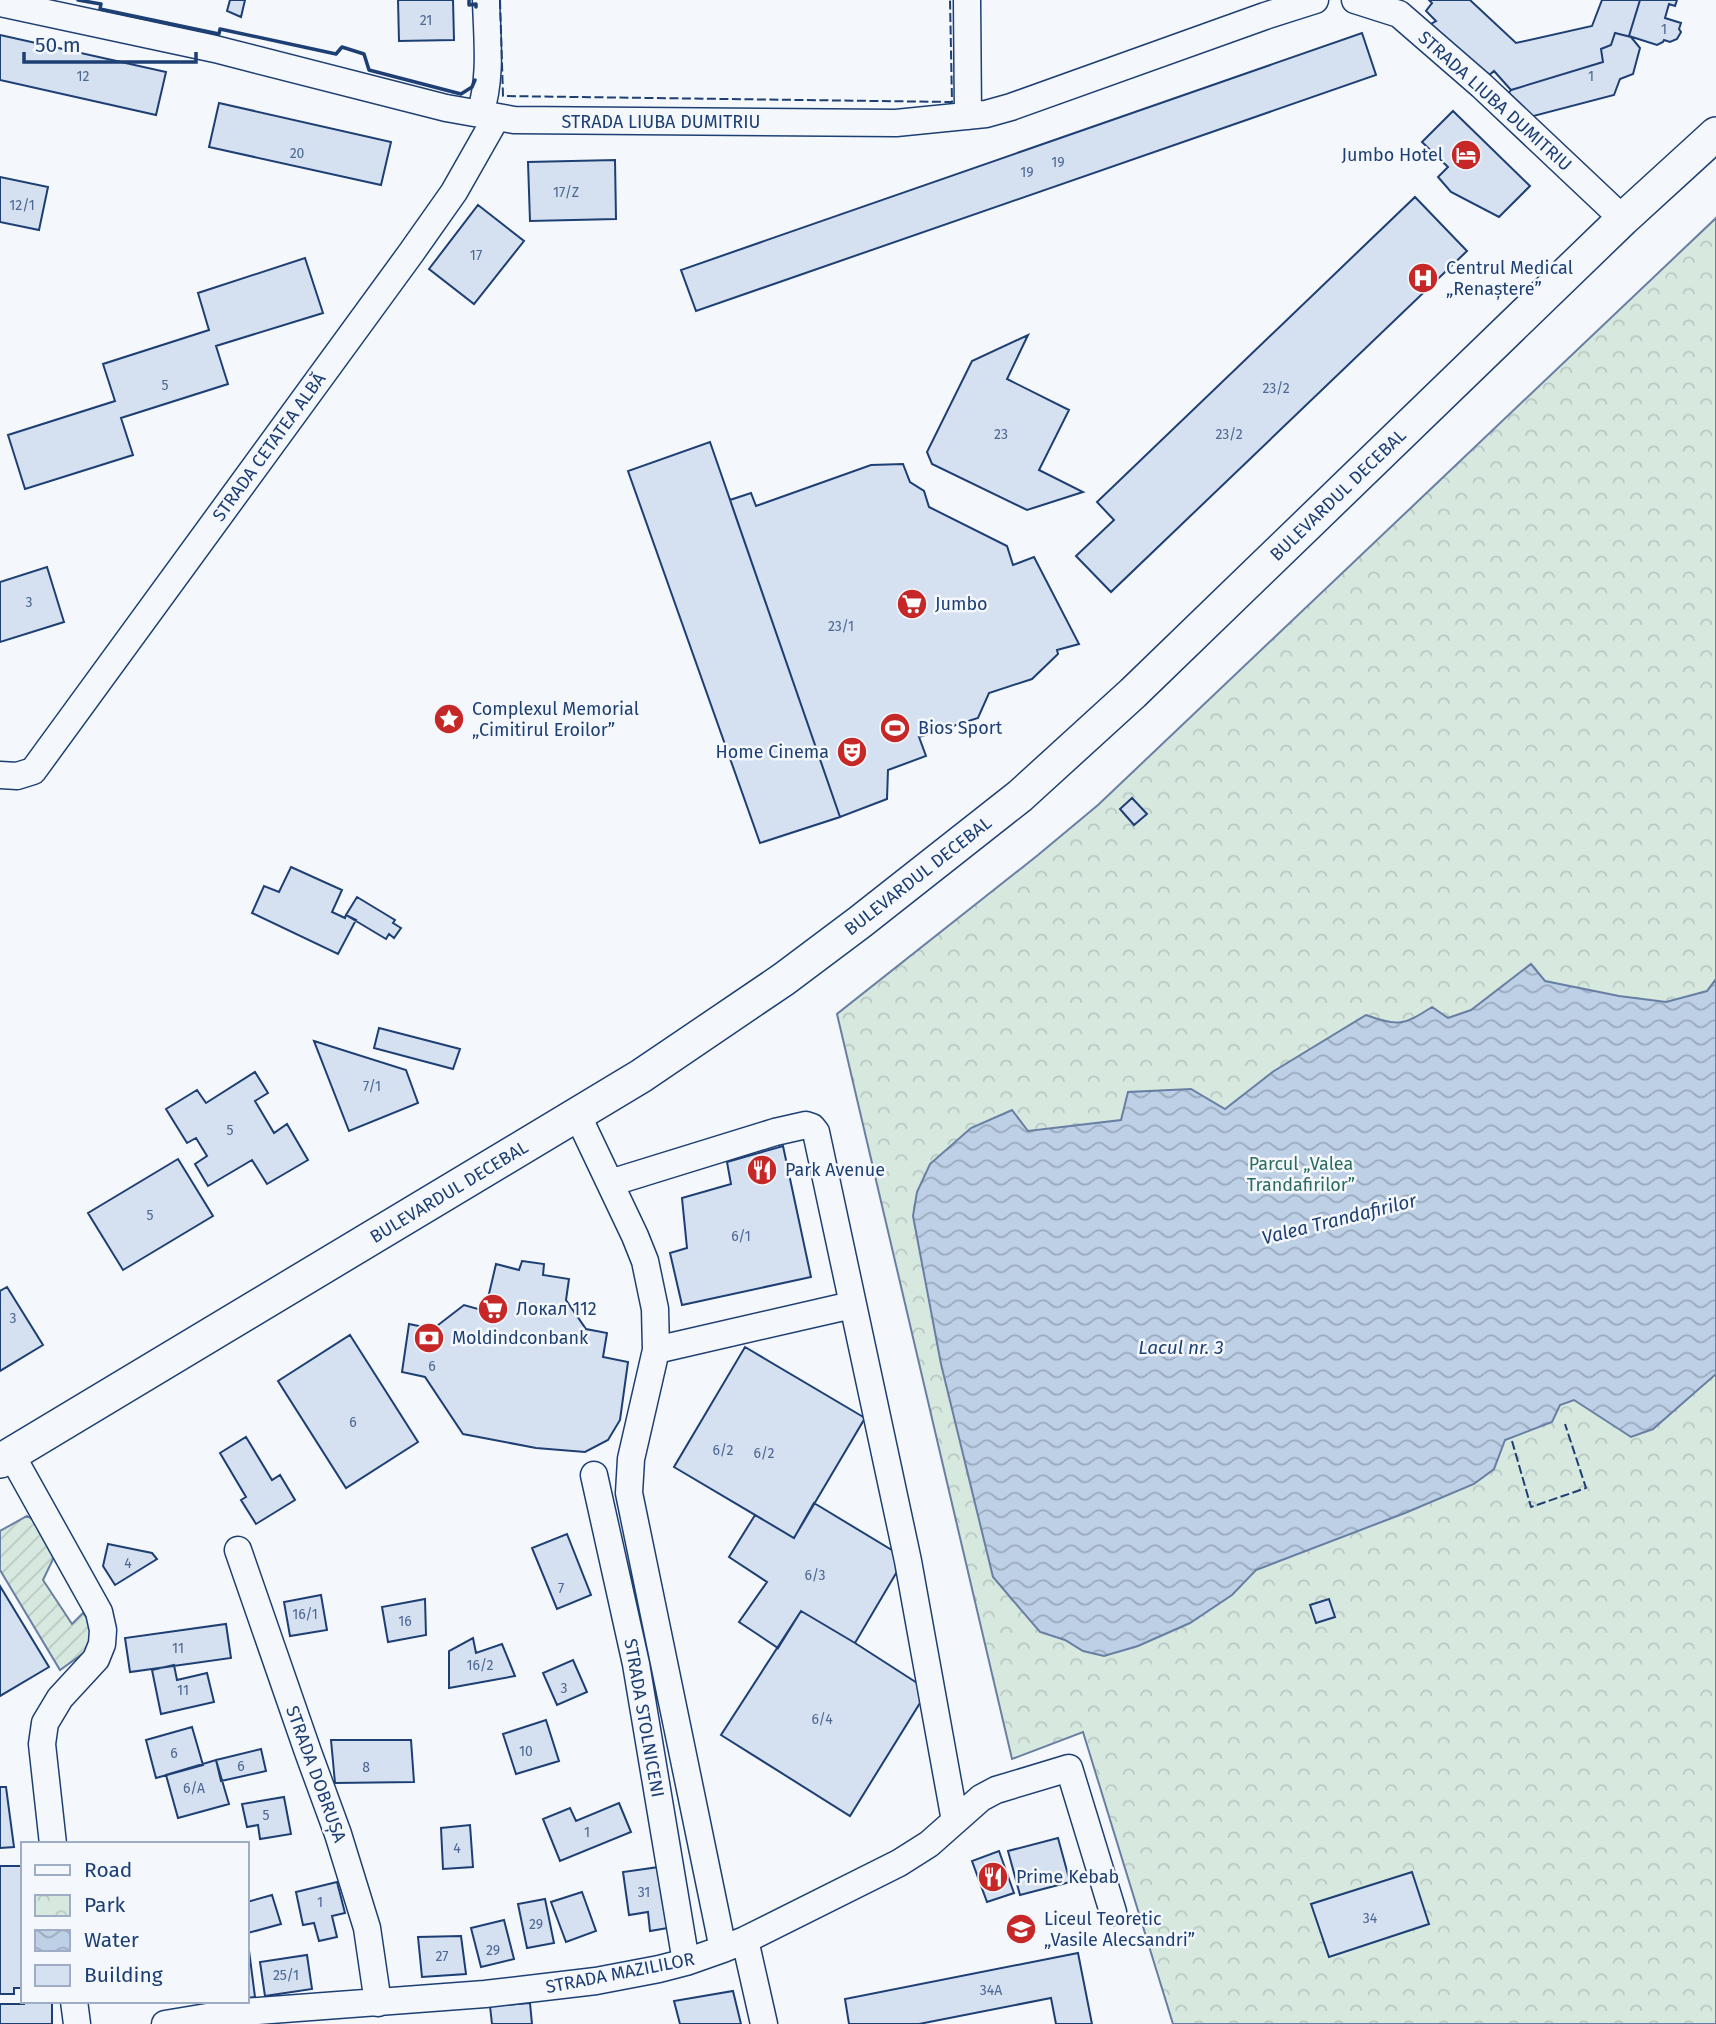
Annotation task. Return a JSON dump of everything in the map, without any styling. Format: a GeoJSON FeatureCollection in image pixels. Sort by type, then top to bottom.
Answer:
{"type":"FeatureCollection","features":[{"type":"Feature","properties":{"kind":"main road","name":"BULEVARDUL DECEBAL"},"geometry":{"type":"LineString","coordinates":[[6,1458],[641,1076],[784,979],[860,922],[1020,796],[1133,693],[1623,219],[1716,134]]}},
{"type":"Feature","properties":{"kind":"street","name":"STRADA CETATEA ALBĂ"},"geometry":{"type":"LineString","coordinates":[[0,775],[17,776],[33,771],[454,192],[488,116],[486,0]]}},
{"type":"Feature","properties":{"kind":"street"},"geometry":{"type":"LineString","coordinates":[[967,0],[968,116]]}},
{"type":"Feature","properties":{"kind":"street","name":"STRADA LIUBA DUMITRIU"},"geometry":{"type":"LineString","coordinates":[[0,3],[215,49],[446,108],[514,120],[896,123],[986,114],[1052,93],[1265,8],[1315,0]]}},
{"type":"Feature","properties":{"kind":"street","name":"STRADA LIUBA DUMITRIU"},"geometry":{"type":"LineString","coordinates":[[1355,0],[1399,14],[1482,86],[1623,219]]}},
{"type":"Feature","properties":{"kind":"street"},"geometry":{"type":"LineString","coordinates":[[577,1114],[645,1261],[654,1309],[656,1350],[631,1459],[629,1493],[734,1945],[764,2024]]}},
{"type":"Feature","properties":{"kind":"street"},"geometry":{"type":"LineString","coordinates":[[610,1183],[775,1132],[806,1125],[812,1126],[816,1132],[908,1561],[955,1821]]}},
{"type":"Feature","properties":{"kind":"street"},"geometry":{"type":"LineString","coordinates":[[656,1350],[852,1306]]}},
{"type":"Feature","properties":{"kind":"street"},"geometry":{"type":"LineString","coordinates":[[6,1458],[99,1612],[103,1630],[102,1644],[96,1659],[60,1698],[45,1723],[42,1744],[53,1842]]}},
{"type":"Feature","properties":{"kind":"street","name":"STRADA STOLNICENI"},"geometry":{"type":"LineString","coordinates":[[594,1475],[636,1664],[686,1962]]}},
{"type":"Feature","properties":{"kind":"street","name":"STRADA DOBRUȘA"},"geometry":{"type":"LineString","coordinates":[[238,1550],[338,1834],[367,1928],[378,2003]]}},
{"type":"Feature","properties":{"kind":"street","name":"STRADA MAZILILOR"},"geometry":{"type":"LineString","coordinates":[[165,2024],[554,1987],[686,1962],[734,1945],[899,1863],[929,1844],[981,1798],[996,1790],[1069,1768],[1114,1912]]}},
{"type":"Feature","properties":{"kind":"street"},"geometry":{"type":"LineString","coordinates":[[74,2003],[77,2024]]}},
{"type":"Feature","properties":{"kind":"green space","name":"Parcul „Valea Trandafirilor”"},"geometry":{"type":"Polygon","coordinates":[[[1716,218],[1716,2024],[1173,2024],[1083,1732],[1012,1759],[837,1014],[1098,805],[1716,218]]]}},
{"type":"Feature","properties":{"kind":"green space"},"geometry":{"type":"Polygon","coordinates":[[[27,1516],[35,1521],[55,1555],[43,1580],[72,1624],[83,1613],[93,1626],[88,1650],[60,1670],[0,1570],[0,1531],[27,1516]]]}},
{"type":"Feature","properties":{"kind":"water","name":"Lacul nr. 3"},"geometry":{"type":"Polygon","coordinates":[[[1531,964],[1545,981],[1619,996],[1666,1002],[1707,991],[1716,979],[1716,1374],[1653,1429],[1631,1437],[1574,1400],[1560,1405],[1552,1422],[1505,1440],[1494,1469],[1474,1484],[1256,1570],[1232,1595],[1190,1623],[1138,1646],[1104,1656],[1083,1651],[1065,1640],[1040,1632],[993,1577],[941,1364],[913,1216],[917,1192],[930,1164],[971,1128],[1012,1110],[1028,1131],[1121,1120],[1128,1092],[1191,1089],[1225,1109],[1274,1071],[1366,1015],[1400,1022],[1414,1018],[1432,1007],[1448,1018],[1471,1010],[1531,964]]]}},
{"type":"Feature","properties":{"kind":"building"},"geometry":{"type":"Polygon","coordinates":[[[230,0],[245,0],[241,17],[227,11],[230,0]]]}},
{"type":"Feature","properties":{"kind":"building"},"geometry":{"type":"Polygon","coordinates":[[[398,0],[453,0],[454,40],[399,41],[398,0]]]}},
{"type":"Feature","properties":{"kind":"building"},"geometry":{"type":"Polygon","coordinates":[[[1429,0],[1470,0],[1516,43],[1592,26],[1602,0],[1640,0],[1629,36],[1631,37],[1615,33],[1611,45],[1601,49],[1603,62],[1511,90],[1494,71],[1487,77],[1431,24],[1436,21],[1426,11],[1432,3],[1429,0]]]}},
{"type":"Feature","properties":{"kind":"building"},"geometry":{"type":"Polygon","coordinates":[[[1640,0],[1677,0],[1675,6],[1669,4],[1665,18],[1681,23],[1681,32],[1677,39],[1670,42],[1664,40],[1657,45],[1629,36],[1640,0]]]}},
{"type":"Feature","properties":{"kind":"building"},"geometry":{"type":"Polygon","coordinates":[[[1362,33],[1376,75],[696,311],[681,270],[1362,33]]]}},
{"type":"Feature","properties":{"kind":"building"},"geometry":{"type":"Polygon","coordinates":[[[1615,33],[1631,37],[1640,48],[1633,74],[1620,79],[1614,95],[1526,118],[1506,97],[1511,90],[1603,62],[1601,49],[1611,45],[1615,33]]]}},
{"type":"Feature","properties":{"kind":"building"},"geometry":{"type":"Polygon","coordinates":[[[0,35],[166,72],[156,115],[0,80],[0,35]]]}},
{"type":"Feature","properties":{"kind":"building"},"geometry":{"type":"Polygon","coordinates":[[[219,103],[391,142],[381,185],[209,147],[219,103]]]}},
{"type":"Feature","properties":{"kind":"building","name":"Jumbo Hotel"},"geometry":{"type":"Polygon","coordinates":[[[1453,111],[1530,186],[1499,217],[1451,192],[1438,177],[1448,167],[1422,142],[1453,111]]]}},
{"type":"Feature","properties":{"kind":"building"},"geometry":{"type":"Polygon","coordinates":[[[615,160],[616,219],[530,221],[528,162],[615,160]]]}},
{"type":"Feature","properties":{"kind":"building"},"geometry":{"type":"Polygon","coordinates":[[[0,177],[48,187],[39,230],[0,222],[0,177]]]}},
{"type":"Feature","properties":{"kind":"building"},"geometry":{"type":"Polygon","coordinates":[[[1415,197],[1467,251],[1111,592],[1076,556],[1114,520],[1097,502],[1415,197]]]}},
{"type":"Feature","properties":{"kind":"building"},"geometry":{"type":"Polygon","coordinates":[[[478,205],[524,241],[474,304],[429,269],[478,205]]]}},
{"type":"Feature","properties":{"kind":"building"},"geometry":{"type":"Polygon","coordinates":[[[305,258],[323,313],[216,346],[228,384],[121,418],[133,455],[25,489],[8,435],[115,401],[103,364],[209,330],[198,293],[305,258]]]}},
{"type":"Feature","properties":{"kind":"building"},"geometry":{"type":"Polygon","coordinates":[[[1028,335],[1007,379],[1069,410],[1039,470],[1083,492],[1027,510],[932,464],[927,452],[972,361],[1028,335]]]}},
{"type":"Feature","properties":{"kind":"building"},"geometry":{"type":"Polygon","coordinates":[[[710,442],[840,817],[760,843],[628,471],[710,442]]]}},
{"type":"Feature","properties":{"kind":"building","name":"Jumbo"},"geometry":{"type":"Polygon","coordinates":[[[903,464],[910,482],[924,491],[929,507],[1007,546],[1013,565],[1034,557],[1079,644],[1057,650],[1058,654],[1032,679],[989,693],[978,718],[919,737],[926,756],[888,770],[887,799],[840,817],[730,500],[751,493],[756,506],[871,465],[903,464]]]}},
{"type":"Feature","properties":{"kind":"building"},"geometry":{"type":"Polygon","coordinates":[[[47,567],[64,622],[0,642],[0,582],[47,567]]]}},
{"type":"Feature","properties":{"kind":"building"},"geometry":{"type":"Polygon","coordinates":[[[1132,798],[1147,814],[1134,825],[1120,809],[1132,798]]]}},
{"type":"Feature","properties":{"kind":"building"},"geometry":{"type":"Polygon","coordinates":[[[291,867],[342,890],[332,912],[356,920],[338,954],[252,913],[264,886],[279,892],[291,867]]]}},
{"type":"Feature","properties":{"kind":"building"},"geometry":{"type":"Polygon","coordinates":[[[357,897],[395,920],[393,923],[401,928],[394,938],[389,934],[386,939],[346,915],[357,897]]]}},
{"type":"Feature","properties":{"kind":"building"},"geometry":{"type":"Polygon","coordinates":[[[379,1028],[460,1049],[453,1069],[374,1048],[379,1028]]]}},
{"type":"Feature","properties":{"kind":"building"},"geometry":{"type":"Polygon","coordinates":[[[314,1041],[406,1070],[418,1103],[349,1131],[314,1041]]]}},
{"type":"Feature","properties":{"kind":"building"},"geometry":{"type":"Polygon","coordinates":[[[255,1072],[268,1093],[255,1101],[274,1133],[287,1124],[308,1160],[267,1184],[252,1160],[208,1186],[195,1164],[207,1156],[196,1138],[187,1143],[166,1109],[197,1090],[206,1103],[255,1072]]]}},
{"type":"Feature","properties":{"kind":"building"},"geometry":{"type":"Polygon","coordinates":[[[783,1146],[811,1277],[682,1305],[670,1253],[687,1248],[682,1198],[731,1184],[727,1162],[783,1146]]]}},
{"type":"Feature","properties":{"kind":"building"},"geometry":{"type":"Polygon","coordinates":[[[178,1159],[213,1216],[123,1270],[88,1213],[178,1159]]]}},
{"type":"Feature","properties":{"kind":"building"},"geometry":{"type":"Polygon","coordinates":[[[522,1261],[544,1264],[543,1275],[569,1279],[566,1300],[586,1329],[607,1333],[603,1357],[628,1362],[620,1420],[608,1440],[585,1452],[536,1448],[463,1434],[425,1377],[402,1372],[409,1324],[433,1329],[464,1305],[485,1311],[496,1264],[519,1270],[522,1261]]]}},
{"type":"Feature","properties":{"kind":"building"},"geometry":{"type":"Polygon","coordinates":[[[7,1287],[43,1345],[0,1371],[0,1291],[7,1287]]]}},
{"type":"Feature","properties":{"kind":"building"},"geometry":{"type":"Polygon","coordinates":[[[350,1335],[418,1442],[346,1488],[278,1381],[350,1335]]]}},
{"type":"Feature","properties":{"kind":"building"},"geometry":{"type":"Polygon","coordinates":[[[745,1347],[865,1418],[794,1538],[674,1467],[745,1347]]]}},
{"type":"Feature","properties":{"kind":"building"},"geometry":{"type":"Polygon","coordinates":[[[246,1437],[272,1480],[280,1475],[295,1500],[256,1524],[241,1500],[246,1497],[220,1453],[246,1437]]]}},
{"type":"Feature","properties":{"kind":"building"},"geometry":{"type":"Polygon","coordinates":[[[814,1503],[905,1558],[855,1643],[801,1611],[778,1648],[739,1622],[767,1582],[729,1557],[755,1515],[794,1538],[814,1503]]]}},
{"type":"Feature","properties":{"kind":"building"},"geometry":{"type":"Polygon","coordinates":[[[567,1534],[591,1595],[557,1609],[532,1548],[567,1534]]]}},
{"type":"Feature","properties":{"kind":"building"},"geometry":{"type":"Polygon","coordinates":[[[108,1544],[152,1553],[157,1559],[115,1585],[103,1566],[108,1544]]]}},
{"type":"Feature","properties":{"kind":"building"},"geometry":{"type":"Polygon","coordinates":[[[0,1586],[49,1667],[0,1696],[0,1586]]]}},
{"type":"Feature","properties":{"kind":"building"},"geometry":{"type":"Polygon","coordinates":[[[321,1595],[327,1630],[290,1636],[284,1602],[321,1595]]]}},
{"type":"Feature","properties":{"kind":"building"},"geometry":{"type":"Polygon","coordinates":[[[425,1599],[426,1635],[388,1642],[382,1607],[425,1599]]]}},
{"type":"Feature","properties":{"kind":"building"},"geometry":{"type":"Polygon","coordinates":[[[1329,1599],[1335,1617],[1316,1623],[1310,1605],[1329,1599]]]}},
{"type":"Feature","properties":{"kind":"building"},"geometry":{"type":"Polygon","coordinates":[[[801,1611],[928,1690],[850,1816],[721,1735],[801,1611]]]}},
{"type":"Feature","properties":{"kind":"building"},"geometry":{"type":"Polygon","coordinates":[[[226,1624],[231,1658],[130,1672],[125,1638],[226,1624]]]}},
{"type":"Feature","properties":{"kind":"building"},"geometry":{"type":"Polygon","coordinates":[[[473,1638],[476,1653],[502,1644],[515,1676],[449,1688],[449,1651],[473,1638]]]}},
{"type":"Feature","properties":{"kind":"building"},"geometry":{"type":"Polygon","coordinates":[[[573,1660],[587,1692],[557,1705],[543,1673],[573,1660]]]}},
{"type":"Feature","properties":{"kind":"building"},"geometry":{"type":"Polygon","coordinates":[[[174,1665],[177,1680],[207,1673],[214,1702],[161,1714],[152,1670],[174,1665]]]}},
{"type":"Feature","properties":{"kind":"building"},"geometry":{"type":"Polygon","coordinates":[[[546,1720],[559,1761],[516,1774],[503,1734],[546,1720]]]}},
{"type":"Feature","properties":{"kind":"building"},"geometry":{"type":"Polygon","coordinates":[[[192,1727],[203,1765],[156,1778],[146,1740],[192,1727]]]}},
{"type":"Feature","properties":{"kind":"building"},"geometry":{"type":"Polygon","coordinates":[[[331,1740],[411,1740],[414,1782],[335,1783],[331,1740]]]}},
{"type":"Feature","properties":{"kind":"building"},"geometry":{"type":"Polygon","coordinates":[[[261,1749],[266,1771],[221,1781],[216,1760],[261,1749]]]}},
{"type":"Feature","properties":{"kind":"building"},"geometry":{"type":"Polygon","coordinates":[[[216,1760],[229,1804],[178,1818],[166,1775],[216,1760]]]}},
{"type":"Feature","properties":{"kind":"building"},"geometry":{"type":"Polygon","coordinates":[[[0,1787],[6,1787],[14,1847],[0,1848],[0,1787]]]}},
{"type":"Feature","properties":{"kind":"building"},"geometry":{"type":"Polygon","coordinates":[[[284,1797],[291,1834],[260,1839],[258,1825],[247,1827],[242,1804],[284,1797]]]}},
{"type":"Feature","properties":{"kind":"building"},"geometry":{"type":"Polygon","coordinates":[[[619,1803],[631,1832],[560,1861],[543,1819],[570,1808],[576,1821],[619,1803]]]}},
{"type":"Feature","properties":{"kind":"building"},"geometry":{"type":"Polygon","coordinates":[[[470,1825],[473,1867],[443,1869],[441,1828],[470,1825]]]}},
{"type":"Feature","properties":{"kind":"building"},"geometry":{"type":"Polygon","coordinates":[[[1058,1838],[1070,1882],[1020,1895],[1008,1851],[1058,1838]]]}},
{"type":"Feature","properties":{"kind":"building","name":"Prime Kebab"},"geometry":{"type":"Polygon","coordinates":[[[999,1851],[1014,1893],[987,1902],[972,1861],[999,1851]]]}},
{"type":"Feature","properties":{"kind":"building"},"geometry":{"type":"Polygon","coordinates":[[[0,1866],[21,1866],[21,1988],[14,1988],[14,1994],[0,1994],[0,1866]]]}},
{"type":"Feature","properties":{"kind":"building"},"geometry":{"type":"Polygon","coordinates":[[[659,1867],[668,1928],[650,1931],[648,1912],[629,1915],[623,1872],[659,1867]]]}},
{"type":"Feature","properties":{"kind":"building"},"geometry":{"type":"Polygon","coordinates":[[[1412,1872],[1429,1924],[1329,1957],[1311,1904],[1412,1872]]]}},
{"type":"Feature","properties":{"kind":"building"},"geometry":{"type":"Polygon","coordinates":[[[337,1882],[345,1913],[332,1916],[337,1937],[319,1941],[314,1923],[303,1925],[296,1892],[337,1882]]]}},
{"type":"Feature","properties":{"kind":"building"},"geometry":{"type":"Polygon","coordinates":[[[582,1892],[596,1931],[566,1942],[551,1902],[582,1892]]]}},
{"type":"Feature","properties":{"kind":"building"},"geometry":{"type":"Polygon","coordinates":[[[272,1895],[281,1924],[248,1933],[248,1902],[272,1895]]]}},
{"type":"Feature","properties":{"kind":"building"},"geometry":{"type":"Polygon","coordinates":[[[545,1899],[554,1943],[527,1948],[518,1904],[545,1899]]]}},
{"type":"Feature","properties":{"kind":"building"},"geometry":{"type":"Polygon","coordinates":[[[504,1920],[514,1959],[481,1967],[471,1928],[504,1920]]]}},
{"type":"Feature","properties":{"kind":"building"},"geometry":{"type":"Polygon","coordinates":[[[461,1936],[466,1974],[422,1977],[418,1937],[461,1936]]]}},
{"type":"Feature","properties":{"kind":"building"},"geometry":{"type":"Polygon","coordinates":[[[248,1943],[255,1997],[248,1998],[248,1943]]]}},
{"type":"Feature","properties":{"kind":"building"},"geometry":{"type":"Polygon","coordinates":[[[1078,1953],[1092,2024],[1056,2024],[1051,1998],[919,2024],[849,2024],[845,1999],[1078,1953]]]}},
{"type":"Feature","properties":{"kind":"building"},"geometry":{"type":"Polygon","coordinates":[[[307,1955],[312,1989],[265,1996],[260,1962],[307,1955]]]}},
{"type":"Feature","properties":{"kind":"building"},"geometry":{"type":"Polygon","coordinates":[[[733,1991],[741,2024],[680,2024],[674,2001],[733,1991]]]}},
{"type":"Feature","properties":{"kind":"building"},"geometry":{"type":"Polygon","coordinates":[[[52,2003],[52,2024],[0,2024],[0,2004],[52,2003]]]}},
{"type":"Feature","properties":{"kind":"building"},"geometry":{"type":"Polygon","coordinates":[[[530,2003],[532,2024],[492,2024],[490,2006],[530,2003]]]}},
{"type":"Feature","properties":{"kind":"fence"},"geometry":{"type":"LineString","coordinates":[[500,0],[503,96],[952,102],[950,0]]}},
{"type":"Feature","properties":{"kind":"fence"},"geometry":{"type":"LineString","coordinates":[[1512,1441],[1531,1507],[1586,1488],[1565,1424]]}},
{"type":"Feature","properties":{"kind":"wall"},"geometry":{"type":"LineString","coordinates":[[78,0],[101,4],[100,9],[219,34],[220,29],[336,54],[342,47],[364,54],[369,70],[461,94],[472,87],[475,80]]}},
{"type":"Feature","properties":{"kind":"wall"},"geometry":{"type":"LineString","coordinates":[[469,0],[469,5],[476,4],[476,7]]}},
{"type":"Feature","properties":{"kind":"place","name":"Jumbo Hotel"},"geometry":{"type":"Point","coordinates":[1466,155]}},
{"type":"Feature","properties":{"kind":"place","name":"Centrul Medical „Renaștere”"},"geometry":{"type":"Point","coordinates":[1423,278]}},
{"type":"Feature","properties":{"kind":"place","name":"Jumbo"},"geometry":{"type":"Point","coordinates":[912,604]}},
{"type":"Feature","properties":{"kind":"place","name":"Complexul Memorial „Cimitirul Eroilor”"},"geometry":{"type":"Point","coordinates":[449,719]}},
{"type":"Feature","properties":{"kind":"place","name":"Bios Sport"},"geometry":{"type":"Point","coordinates":[895,728]}},
{"type":"Feature","properties":{"kind":"place","name":"Home Cinema"},"geometry":{"type":"Point","coordinates":[852,752]}},
{"type":"Feature","properties":{"kind":"place","name":"Park Avenue"},"geometry":{"type":"Point","coordinates":[762,1170]}},
{"type":"Feature","properties":{"kind":"place","name":"Локал 112"},"geometry":{"type":"Point","coordinates":[493,1309]}},
{"type":"Feature","properties":{"kind":"place","name":"Moldindconbank"},"geometry":{"type":"Point","coordinates":[429,1338]}},
{"type":"Feature","properties":{"kind":"place","name":"Prime Kebab"},"geometry":{"type":"Point","coordinates":[993,1877]}},
{"type":"Feature","properties":{"kind":"place","name":"Liceul Teoretic „Vasile Alecsandri”"},"geometry":{"type":"Point","coordinates":[1021,1929]}},
{"type":"Feature","properties":{"kind":"water label","name":"Valea Trandafirilor"},"geometry":{"type":"Point","coordinates":[1339,1219]}}]}
